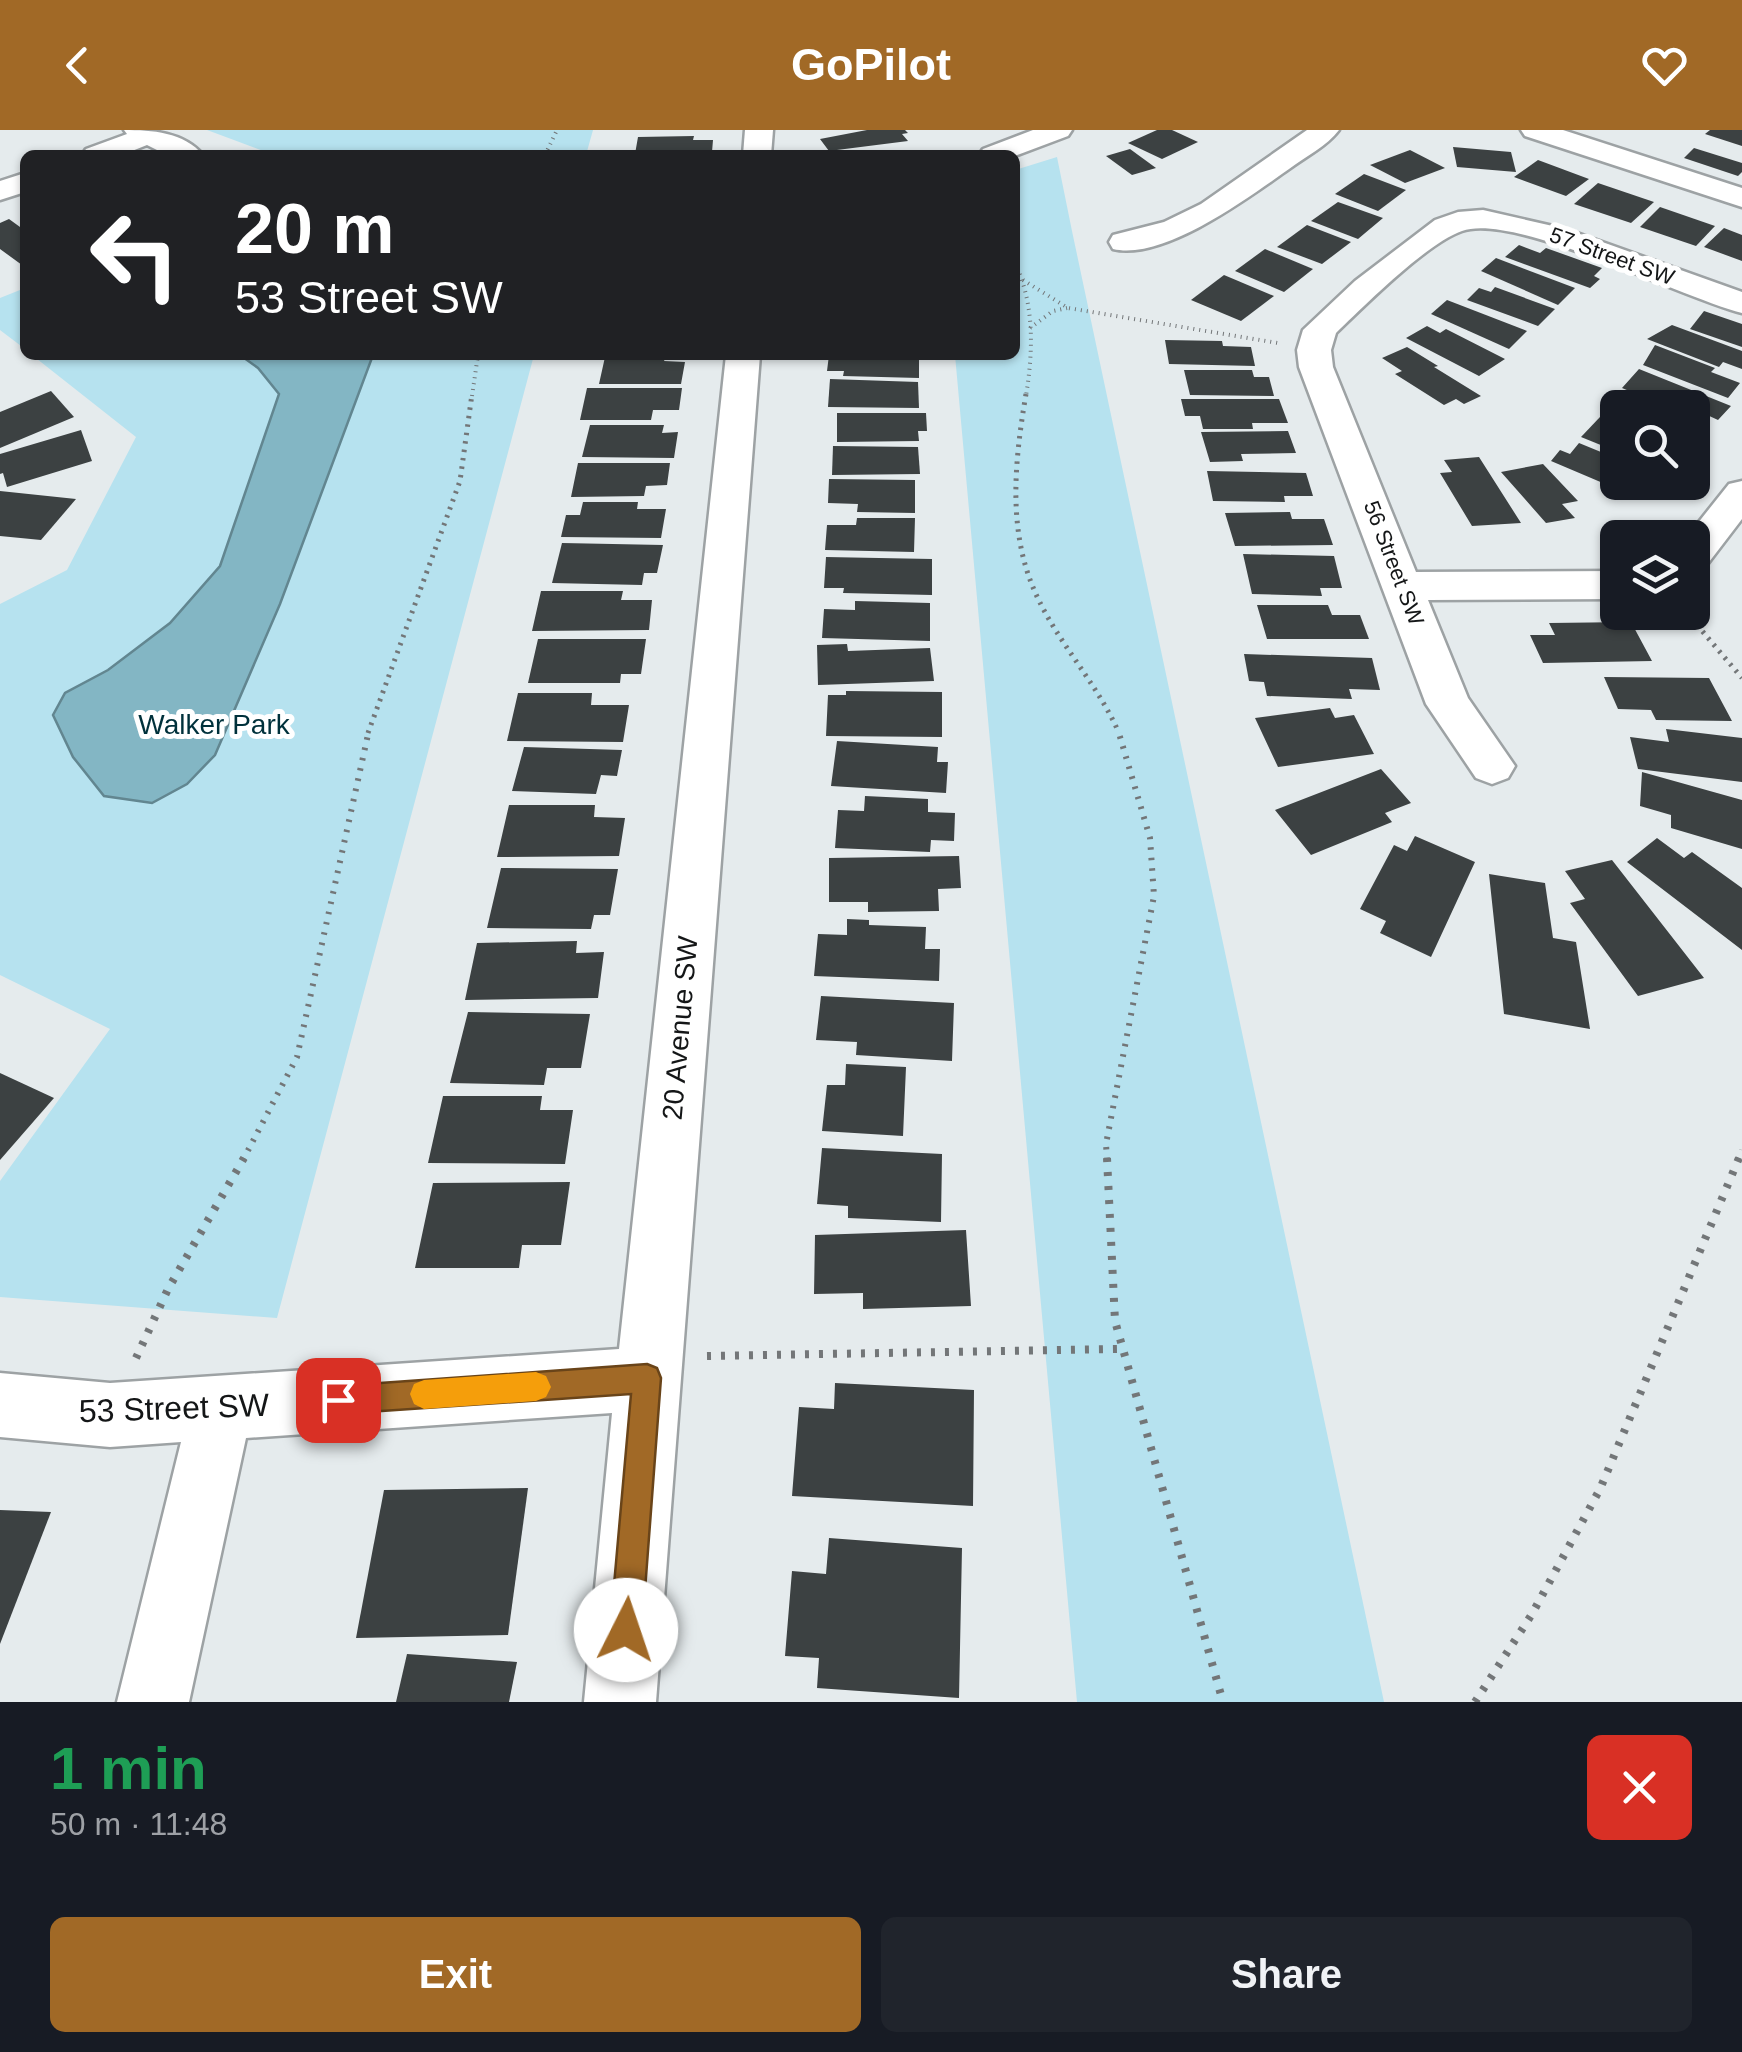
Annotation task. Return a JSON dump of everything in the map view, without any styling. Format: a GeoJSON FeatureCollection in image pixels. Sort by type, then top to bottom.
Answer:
{"type":"FeatureCollection","features":[{"type":"Feature","properties":{"kind":"street"},"geometry":{"type":"LineString","coordinates":[[1006,150],[1058,130]]}},
{"type":"Feature","properties":{"kind":"street"},"geometry":{"type":"LineString","coordinates":[[1124,242],[1175,228],[1212,210],[1325,130]]}},
{"type":"Feature","properties":{"kind":"street"},"geometry":{"type":"LineString","coordinates":[[1535,130],[1742,198]]}},
{"type":"Feature","properties":{"kind":"street"},"geometry":{"type":"LineString","coordinates":[[106,150],[142,133],[178,150]]}},
{"type":"Feature","properties":{"kind":"street","name":"57 Street SW"},"geometry":{"type":"LineString","coordinates":[[1314,350],[1320,330],[1329,321],[1444,226],[1480,218],[1522,224],[1742,303]]}},
{"type":"Feature","properties":{"kind":"street","name":"56 Street SW"},"geometry":{"type":"LineString","coordinates":[[1314,350],[1316,367],[1448,704],[1492,766]]}},
{"type":"Feature","properties":{"kind":"street","name":"20 Avenue SW"},"geometry":{"type":"LineString","coordinates":[[620,1702],[673,1368],[743,360]]}},
{"type":"Feature","properties":{"kind":"street"},"geometry":{"type":"LineString","coordinates":[[1710,534],[1742,493]]}},
{"type":"Feature","properties":{"kind":"street"},"geometry":{"type":"LineString","coordinates":[[1404,586],[1600,585]]}},
{"type":"Feature","properties":{"kind":"street","name":"53 Street SW"},"geometry":{"type":"LineString","coordinates":[[0,1405],[110,1415],[673,1368]]}},
{"type":"Feature","properties":{"kind":"street"},"geometry":{"type":"LineString","coordinates":[[154,1702],[220,1408]]}},
{"type":"Feature","properties":{"kind":"path"},"geometry":{"type":"LineString","coordinates":[[1020,273],[1030,328],[1030,388],[1014,467],[1020,540],[1035,592],[1118,729],[1150,838],[1154,896],[1106,1144],[1115,1321],[1222,1702]]}},
{"type":"Feature","properties":{"kind":"path"},"geometry":{"type":"LineString","coordinates":[[1023,280],[1068,308]]}},
{"type":"Feature","properties":{"kind":"path"},"geometry":{"type":"LineString","coordinates":[[1030,328],[1053,311],[1068,308],[1314,350]]}},
{"type":"Feature","properties":{"kind":"path"},"geometry":{"type":"LineString","coordinates":[[110,1415],[168,1289],[219,1206],[297,1058],[364,743],[460,481],[477,360]]}},
{"type":"Feature","properties":{"kind":"path"},"geometry":{"type":"LineString","coordinates":[[1701,630],[1742,678]]}},
{"type":"Feature","properties":{"kind":"path"},"geometry":{"type":"LineString","coordinates":[[1474,1702],[1532,1614],[1600,1490],[1742,1150]]}},
{"type":"Feature","properties":{"kind":"path"},"geometry":{"type":"LineString","coordinates":[[673,1368],[1120,1349]]}},
{"type":"Feature","properties":{"kind":"green space"},"geometry":{"type":"Polygon","coordinates":[[[207,130],[593,130],[587,150],[261,150],[207,130]]]}},
{"type":"Feature","properties":{"kind":"green space"},"geometry":{"type":"Polygon","coordinates":[[[1057,157],[1384,1702],[1077,1702],[955,360],[1020,360],[1020,168],[1057,157]]]}},
{"type":"Feature","properties":{"kind":"green space"},"geometry":{"type":"Polygon","coordinates":[[[20,290],[20,345],[0,330],[0,298],[20,290]]]}},
{"type":"Feature","properties":{"kind":"green space","name":"Walker Park"},"geometry":{"type":"Polygon","coordinates":[[[38,360],[533,360],[277,1318],[0,1297],[0,1181],[110,1029],[0,975],[0,604],[67,570],[136,437],[38,360]]]}},
{"type":"Feature","properties":{"kind":"shaded area"},"geometry":{"type":"Polygon","coordinates":[[[247,360],[371,360],[280,604],[215,755],[187,784],[152,803],[104,796],[73,757],[53,715],[65,693],[108,670],[170,623],[220,566],[279,394],[247,360]]]}},
{"type":"Feature","properties":{"kind":"building"},"geometry":{"type":"Polygon","coordinates":[[[867,130],[908,133],[902,134],[908,141],[837,150],[828,150],[820,139],[867,130]]]}},
{"type":"Feature","properties":{"kind":"building"},"geometry":{"type":"Polygon","coordinates":[[[1157,130],[1172,130],[1198,142],[1162,159],[1128,143],[1157,130]]]}},
{"type":"Feature","properties":{"kind":"building"},"geometry":{"type":"Polygon","coordinates":[[[1710,130],[1742,130],[1742,146],[1705,134],[1710,130]]]}},
{"type":"Feature","properties":{"kind":"building"},"geometry":{"type":"Polygon","coordinates":[[[694,136],[693,140],[713,140],[712,150],[636,150],[638,137],[694,136]]]}},
{"type":"Feature","properties":{"kind":"building"},"geometry":{"type":"Polygon","coordinates":[[[1453,147],[1511,152],[1516,172],[1457,167],[1453,147]]]}},
{"type":"Feature","properties":{"kind":"building"},"geometry":{"type":"Polygon","coordinates":[[[1694,148],[1742,163],[1742,172],[1738,176],[1684,158],[1694,148]]]}},
{"type":"Feature","properties":{"kind":"building"},"geometry":{"type":"Polygon","coordinates":[[[1130,149],[1156,168],[1132,175],[1106,156],[1130,149]]]}},
{"type":"Feature","properties":{"kind":"building"},"geometry":{"type":"Polygon","coordinates":[[[1410,150],[1445,168],[1405,183],[1370,165],[1410,150]]]}},
{"type":"Feature","properties":{"kind":"building"},"geometry":{"type":"Polygon","coordinates":[[[1538,160],[1589,179],[1566,196],[1514,177],[1538,160]]]}},
{"type":"Feature","properties":{"kind":"building"},"geometry":{"type":"Polygon","coordinates":[[[1364,174],[1406,190],[1378,211],[1335,194],[1364,174]]]}},
{"type":"Feature","properties":{"kind":"building"},"geometry":{"type":"Polygon","coordinates":[[[1598,183],[1654,202],[1631,223],[1574,204],[1598,183]]]}},
{"type":"Feature","properties":{"kind":"building"},"geometry":{"type":"Polygon","coordinates":[[[1338,202],[1383,218],[1358,239],[1311,221],[1338,202]]]}},
{"type":"Feature","properties":{"kind":"building"},"geometry":{"type":"Polygon","coordinates":[[[1660,207],[1715,226],[1696,246],[1640,227],[1660,207]]]}},
{"type":"Feature","properties":{"kind":"building"},"geometry":{"type":"Polygon","coordinates":[[[9,219],[20,227],[20,264],[0,249],[0,223],[9,219]]]}},
{"type":"Feature","properties":{"kind":"building"},"geometry":{"type":"Polygon","coordinates":[[[1307,225],[1351,242],[1322,264],[1277,247],[1307,225]]]}},
{"type":"Feature","properties":{"kind":"building"},"geometry":{"type":"Polygon","coordinates":[[[1724,228],[1742,235],[1742,261],[1704,247],[1724,228]]]}},
{"type":"Feature","properties":{"kind":"building"},"geometry":{"type":"Polygon","coordinates":[[[1519,245],[1540,253],[1546,248],[1602,268],[1594,276],[1600,279],[1590,288],[1505,257],[1519,245]]]}},
{"type":"Feature","properties":{"kind":"building"},"geometry":{"type":"Polygon","coordinates":[[[1265,249],[1313,269],[1284,292],[1235,271],[1265,249]]]}},
{"type":"Feature","properties":{"kind":"building"},"geometry":{"type":"Polygon","coordinates":[[[1496,258],[1575,288],[1558,305],[1481,271],[1496,258]]]}},
{"type":"Feature","properties":{"kind":"building"},"geometry":{"type":"Polygon","coordinates":[[[1224,275],[1274,296],[1241,321],[1191,300],[1224,275]]]}},
{"type":"Feature","properties":{"kind":"building"},"geometry":{"type":"Polygon","coordinates":[[[1495,287],[1555,309],[1538,326],[1467,300],[1479,288],[1491,292],[1495,287]]]}},
{"type":"Feature","properties":{"kind":"building"},"geometry":{"type":"Polygon","coordinates":[[[1447,300],[1527,331],[1509,349],[1431,314],[1447,300]]]}},
{"type":"Feature","properties":{"kind":"building"},"geometry":{"type":"Polygon","coordinates":[[[1704,311],[1742,324],[1742,347],[1690,329],[1704,311]]]}},
{"type":"Feature","properties":{"kind":"building"},"geometry":{"type":"Polygon","coordinates":[[[1672,325],[1742,351],[1742,369],[1723,362],[1719,367],[1647,339],[1672,325]]]}},
{"type":"Feature","properties":{"kind":"building"},"geometry":{"type":"Polygon","coordinates":[[[1427,326],[1440,333],[1446,329],[1505,359],[1479,376],[1406,338],[1427,326]]]}},
{"type":"Feature","properties":{"kind":"building"},"geometry":{"type":"Polygon","coordinates":[[[1165,340],[1222,341],[1223,346],[1251,347],[1255,366],[1169,364],[1165,340]]]}},
{"type":"Feature","properties":{"kind":"building"},"geometry":{"type":"Polygon","coordinates":[[[1655,345],[1715,368],[1711,372],[1740,383],[1728,398],[1643,365],[1655,345]]]}},
{"type":"Feature","properties":{"kind":"building"},"geometry":{"type":"Polygon","coordinates":[[[1407,347],[1481,396],[1464,404],[1456,399],[1444,405],[1395,374],[1402,371],[1382,358],[1407,347]]]}},
{"type":"Feature","properties":{"kind":"building"},"geometry":{"type":"Polygon","coordinates":[[[604,360],[685,362],[681,384],[599,384],[604,360]]]}},
{"type":"Feature","properties":{"kind":"building"},"geometry":{"type":"Polygon","coordinates":[[[828,360],[919,360],[919,378],[843,376],[844,371],[827,371],[828,360]]]}},
{"type":"Feature","properties":{"kind":"building"},"geometry":{"type":"Polygon","coordinates":[[[1639,369],[1691,390],[1627,390],[1622,388],[1639,369]]]}},
{"type":"Feature","properties":{"kind":"building"},"geometry":{"type":"Polygon","coordinates":[[[1184,370],[1252,370],[1254,377],[1269,377],[1274,396],[1190,395],[1184,370]]]}},
{"type":"Feature","properties":{"kind":"building"},"geometry":{"type":"Polygon","coordinates":[[[830,379],[918,382],[919,408],[828,407],[830,379]]]}},
{"type":"Feature","properties":{"kind":"building"},"geometry":{"type":"Polygon","coordinates":[[[587,388],[682,388],[679,410],[653,410],[651,420],[580,420],[587,388]]]}},
{"type":"Feature","properties":{"kind":"building"},"geometry":{"type":"Polygon","coordinates":[[[51,391],[74,417],[0,448],[0,412],[51,391]]]}},
{"type":"Feature","properties":{"kind":"building"},"geometry":{"type":"Polygon","coordinates":[[[1710,398],[1731,406],[1718,420],[1710,416],[1710,398]]]}},
{"type":"Feature","properties":{"kind":"building"},"geometry":{"type":"Polygon","coordinates":[[[1181,399],[1279,399],[1288,423],[1252,423],[1253,429],[1203,429],[1200,416],[1185,416],[1181,399]]]}},
{"type":"Feature","properties":{"kind":"building"},"geometry":{"type":"Polygon","coordinates":[[[837,413],[926,413],[927,431],[918,431],[919,441],[837,442],[837,413]]]}},
{"type":"Feature","properties":{"kind":"building"},"geometry":{"type":"Polygon","coordinates":[[[1600,417],[1600,445],[1581,437],[1600,417]]]}},
{"type":"Feature","properties":{"kind":"building"},"geometry":{"type":"Polygon","coordinates":[[[590,425],[664,425],[662,433],[678,432],[674,458],[582,457],[590,425]]]}},
{"type":"Feature","properties":{"kind":"building"},"geometry":{"type":"Polygon","coordinates":[[[81,430],[92,461],[7,487],[3,473],[0,474],[0,454],[81,430]]]}},
{"type":"Feature","properties":{"kind":"building"},"geometry":{"type":"Polygon","coordinates":[[[1288,431],[1296,453],[1241,454],[1243,461],[1210,462],[1201,432],[1288,431]]]}},
{"type":"Feature","properties":{"kind":"building"},"geometry":{"type":"Polygon","coordinates":[[[1579,443],[1600,452],[1600,482],[1551,461],[1560,450],[1570,454],[1579,443]]]}},
{"type":"Feature","properties":{"kind":"building"},"geometry":{"type":"Polygon","coordinates":[[[833,446],[918,447],[920,474],[832,475],[833,446]]]}},
{"type":"Feature","properties":{"kind":"building"},"geometry":{"type":"Polygon","coordinates":[[[1479,457],[1521,523],[1472,526],[1440,473],[1452,472],[1444,460],[1479,457]]]}},
{"type":"Feature","properties":{"kind":"building"},"geometry":{"type":"Polygon","coordinates":[[[578,463],[670,463],[667,485],[646,486],[644,496],[571,497],[578,463]]]}},
{"type":"Feature","properties":{"kind":"building"},"geometry":{"type":"Polygon","coordinates":[[[1543,464],[1578,501],[1562,504],[1575,518],[1546,523],[1501,472],[1543,464]]]}},
{"type":"Feature","properties":{"kind":"building"},"geometry":{"type":"Polygon","coordinates":[[[1207,471],[1306,473],[1313,496],[1284,496],[1285,502],[1213,501],[1207,471]]]}},
{"type":"Feature","properties":{"kind":"building"},"geometry":{"type":"Polygon","coordinates":[[[829,479],[915,480],[915,513],[857,512],[858,504],[828,503],[829,479]]]}},
{"type":"Feature","properties":{"kind":"building"},"geometry":{"type":"Polygon","coordinates":[[[0,491],[76,499],[41,540],[0,536],[0,491]]]}},
{"type":"Feature","properties":{"kind":"building"},"geometry":{"type":"Polygon","coordinates":[[[583,502],[638,502],[637,509],[666,509],[661,538],[561,537],[566,515],[580,515],[583,502]]]}},
{"type":"Feature","properties":{"kind":"building"},"geometry":{"type":"Polygon","coordinates":[[[1290,512],[1292,519],[1324,519],[1333,545],[1235,546],[1225,513],[1290,512]]]}},
{"type":"Feature","properties":{"kind":"building"},"geometry":{"type":"Polygon","coordinates":[[[857,518],[915,518],[914,552],[825,550],[827,525],[856,525],[857,518]]]}},
{"type":"Feature","properties":{"kind":"building"},"geometry":{"type":"Polygon","coordinates":[[[562,543],[663,545],[657,573],[644,573],[642,585],[552,583],[562,543]]]}},
{"type":"Feature","properties":{"kind":"building"},"geometry":{"type":"Polygon","coordinates":[[[1243,554],[1334,556],[1342,588],[1320,588],[1322,596],[1252,594],[1243,554]]]}},
{"type":"Feature","properties":{"kind":"building"},"geometry":{"type":"Polygon","coordinates":[[[826,557],[932,559],[932,595],[843,593],[844,588],[824,588],[826,557]]]}},
{"type":"Feature","properties":{"kind":"building"},"geometry":{"type":"Polygon","coordinates":[[[541,591],[623,591],[621,600],[652,600],[649,630],[532,631],[541,591]]]}},
{"type":"Feature","properties":{"kind":"building"},"geometry":{"type":"Polygon","coordinates":[[[855,601],[930,603],[930,641],[822,638],[824,609],[855,610],[855,601]]]}},
{"type":"Feature","properties":{"kind":"building"},"geometry":{"type":"Polygon","coordinates":[[[1257,605],[1328,605],[1332,615],[1360,615],[1369,639],[1267,639],[1257,605]]]}},
{"type":"Feature","properties":{"kind":"building"},"geometry":{"type":"Polygon","coordinates":[[[1600,622],[1600,630],[1635,630],[1652,661],[1543,663],[1530,635],[1555,635],[1549,623],[1600,622]]]}},
{"type":"Feature","properties":{"kind":"building"},"geometry":{"type":"Polygon","coordinates":[[[538,639],[646,639],[641,674],[621,674],[620,683],[528,683],[538,639]]]}},
{"type":"Feature","properties":{"kind":"building"},"geometry":{"type":"Polygon","coordinates":[[[847,644],[848,651],[930,648],[934,681],[818,685],[817,645],[847,644]]]}},
{"type":"Feature","properties":{"kind":"building"},"geometry":{"type":"Polygon","coordinates":[[[1244,654],[1372,658],[1380,690],[1349,689],[1352,699],[1267,696],[1264,682],[1249,681],[1244,654]]]}},
{"type":"Feature","properties":{"kind":"building"},"geometry":{"type":"Polygon","coordinates":[[[1604,677],[1709,678],[1732,721],[1656,720],[1651,710],[1618,709],[1604,677]]]}},
{"type":"Feature","properties":{"kind":"building"},"geometry":{"type":"Polygon","coordinates":[[[846,691],[942,692],[942,737],[826,736],[828,695],[846,695],[846,691]]]}},
{"type":"Feature","properties":{"kind":"building"},"geometry":{"type":"Polygon","coordinates":[[[518,693],[592,693],[591,705],[629,705],[623,742],[507,741],[518,693]]]}},
{"type":"Feature","properties":{"kind":"building"},"geometry":{"type":"Polygon","coordinates":[[[1330,708],[1335,718],[1354,715],[1374,754],[1278,767],[1255,718],[1330,708]]]}},
{"type":"Feature","properties":{"kind":"building"},"geometry":{"type":"Polygon","coordinates":[[[1666,729],[1742,738],[1742,782],[1638,769],[1630,737],[1669,742],[1666,729]]]}},
{"type":"Feature","properties":{"kind":"building"},"geometry":{"type":"Polygon","coordinates":[[[837,741],[938,747],[937,762],[948,762],[946,793],[831,786],[837,741]]]}},
{"type":"Feature","properties":{"kind":"building"},"geometry":{"type":"Polygon","coordinates":[[[524,747],[622,750],[617,776],[601,775],[596,794],[512,791],[524,747]]]}},
{"type":"Feature","properties":{"kind":"building"},"geometry":{"type":"Polygon","coordinates":[[[1381,769],[1411,803],[1385,813],[1392,822],[1311,855],[1275,810],[1381,769]]]}},
{"type":"Feature","properties":{"kind":"building"},"geometry":{"type":"Polygon","coordinates":[[[1642,772],[1742,800],[1742,849],[1671,828],[1671,815],[1640,806],[1642,772]]]}},
{"type":"Feature","properties":{"kind":"building"},"geometry":{"type":"Polygon","coordinates":[[[865,796],[928,799],[928,812],[955,813],[954,841],[931,840],[930,852],[835,848],[838,810],[864,811],[865,796]]]}},
{"type":"Feature","properties":{"kind":"building"},"geometry":{"type":"Polygon","coordinates":[[[509,805],[595,805],[594,817],[625,818],[619,856],[497,857],[509,805]]]}},
{"type":"Feature","properties":{"kind":"building"},"geometry":{"type":"Polygon","coordinates":[[[1415,836],[1475,862],[1431,957],[1380,933],[1386,921],[1360,909],[1394,845],[1407,851],[1415,836]]]}},
{"type":"Feature","properties":{"kind":"building"},"geometry":{"type":"Polygon","coordinates":[[[1657,838],[1684,858],[1692,852],[1742,888],[1742,950],[1627,862],[1657,838]]]}},
{"type":"Feature","properties":{"kind":"building"},"geometry":{"type":"Polygon","coordinates":[[[959,856],[961,888],[938,889],[939,911],[868,912],[868,902],[829,902],[829,858],[959,856]]]}},
{"type":"Feature","properties":{"kind":"building"},"geometry":{"type":"Polygon","coordinates":[[[1612,860],[1704,978],[1638,996],[1570,903],[1585,899],[1565,871],[1612,860]]]}},
{"type":"Feature","properties":{"kind":"building"},"geometry":{"type":"Polygon","coordinates":[[[501,868],[618,869],[610,915],[594,915],[591,929],[487,928],[501,868]]]}},
{"type":"Feature","properties":{"kind":"building"},"geometry":{"type":"Polygon","coordinates":[[[1489,874],[1545,883],[1553,938],[1576,942],[1590,1029],[1504,1014],[1489,874]]]}},
{"type":"Feature","properties":{"kind":"building"},"geometry":{"type":"Polygon","coordinates":[[[847,919],[869,920],[869,925],[926,927],[925,949],[940,949],[939,981],[814,976],[818,934],[847,935],[847,919]]]}},
{"type":"Feature","properties":{"kind":"building"},"geometry":{"type":"Polygon","coordinates":[[[577,941],[576,953],[604,952],[598,998],[465,1000],[477,943],[577,941]]]}},
{"type":"Feature","properties":{"kind":"building"},"geometry":{"type":"Polygon","coordinates":[[[821,996],[954,1003],[952,1061],[856,1055],[857,1042],[816,1040],[821,996]]]}},
{"type":"Feature","properties":{"kind":"building"},"geometry":{"type":"Polygon","coordinates":[[[468,1012],[590,1014],[581,1068],[547,1068],[544,1085],[450,1083],[468,1012]]]}},
{"type":"Feature","properties":{"kind":"building"},"geometry":{"type":"Polygon","coordinates":[[[846,1064],[906,1067],[903,1136],[822,1131],[827,1085],[845,1085],[846,1064]]]}},
{"type":"Feature","properties":{"kind":"building"},"geometry":{"type":"Polygon","coordinates":[[[0,1073],[54,1098],[0,1160],[0,1073]]]}},
{"type":"Feature","properties":{"kind":"building"},"geometry":{"type":"Polygon","coordinates":[[[443,1096],[542,1096],[540,1110],[573,1110],[565,1164],[428,1163],[443,1096]]]}},
{"type":"Feature","properties":{"kind":"building"},"geometry":{"type":"Polygon","coordinates":[[[822,1148],[942,1154],[941,1222],[848,1218],[848,1206],[817,1204],[822,1148]]]}},
{"type":"Feature","properties":{"kind":"building"},"geometry":{"type":"Polygon","coordinates":[[[570,1182],[561,1245],[522,1245],[519,1268],[415,1268],[433,1183],[570,1182]]]}},
{"type":"Feature","properties":{"kind":"building"},"geometry":{"type":"Polygon","coordinates":[[[966,1230],[971,1306],[863,1309],[863,1293],[814,1294],[815,1235],[966,1230]]]}},
{"type":"Feature","properties":{"kind":"building"},"geometry":{"type":"Polygon","coordinates":[[[835,1383],[974,1390],[973,1506],[792,1496],[799,1407],[834,1409],[835,1383]]]}},
{"type":"Feature","properties":{"kind":"building"},"geometry":{"type":"Polygon","coordinates":[[[528,1488],[508,1635],[356,1638],[384,1490],[528,1488]]]}},
{"type":"Feature","properties":{"kind":"building"},"geometry":{"type":"Polygon","coordinates":[[[0,1510],[51,1512],[0,1644],[0,1510]]]}},
{"type":"Feature","properties":{"kind":"building"},"geometry":{"type":"Polygon","coordinates":[[[829,1538],[962,1548],[959,1698],[817,1688],[819,1658],[785,1656],[792,1571],[826,1574],[829,1538]]]}},
{"type":"Feature","properties":{"kind":"building"},"geometry":{"type":"Polygon","coordinates":[[[407,1654],[517,1662],[509,1702],[396,1702],[407,1654]]]}},
{"type":"Feature","properties":{"kind":"slow traffic"},"geometry":{"type":"LineString","coordinates":[[424,1394],[536,1387]]}},
{"type":"Feature","properties":{"kind":"route"},"geometry":{"type":"LineString","coordinates":[[338,1400],[647,1378],[626,1630]]}}]}
